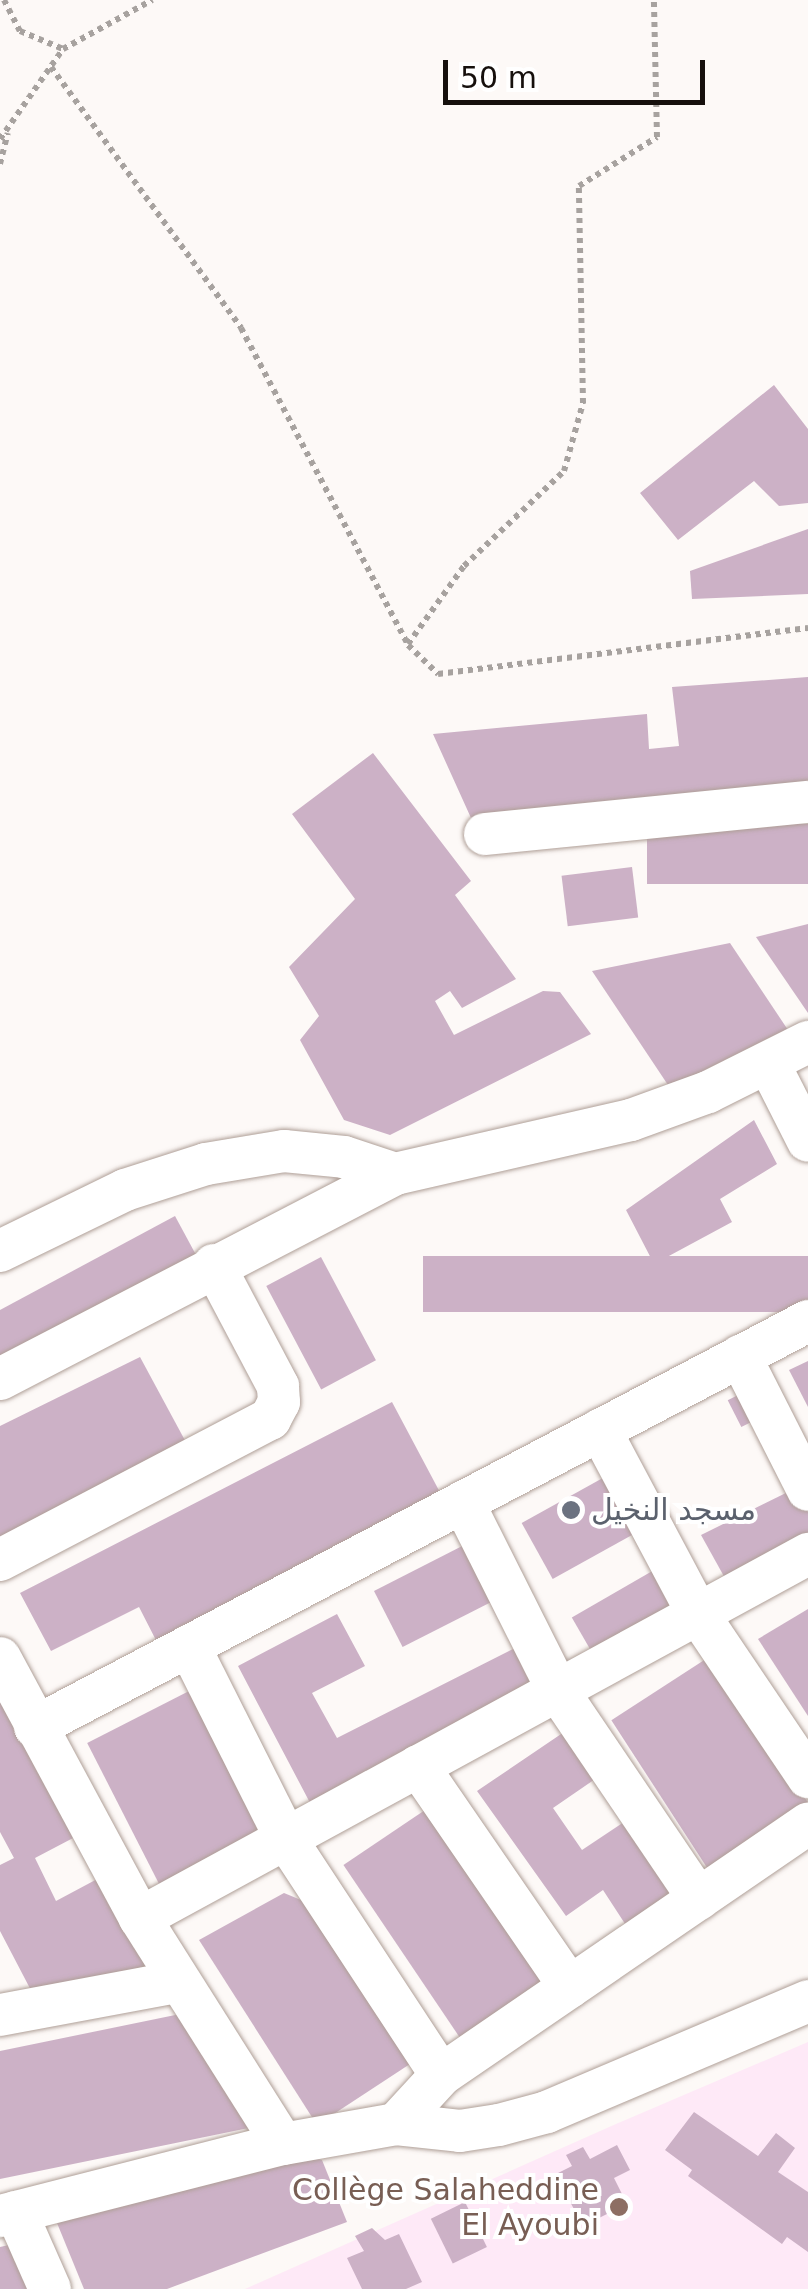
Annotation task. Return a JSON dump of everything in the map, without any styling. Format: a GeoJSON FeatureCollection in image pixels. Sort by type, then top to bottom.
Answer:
{"type":"FeatureCollection","features":[{"type":"Feature","properties":{"kind":"street"},"geometry":{"type":"LineString","coordinates":[[485,834],[808,802]]}},
{"type":"Feature","properties":{"kind":"street"},"geometry":{"type":"LineString","coordinates":[[0,1380],[214,1265],[395,1174],[631,1120],[769,1064],[808,1042]]}},
{"type":"Feature","properties":{"kind":"street"},"geometry":{"type":"LineString","coordinates":[[769,1064],[808,1141]]}},
{"type":"Feature","properties":{"kind":"street"},"geometry":{"type":"LineString","coordinates":[[0,1251],[124,1190],[206,1164],[284,1150],[344,1157],[395,1174]]}},
{"type":"Feature","properties":{"kind":"street"},"geometry":{"type":"LineString","coordinates":[[0,1560],[270,1419],[279,1402],[278,1386],[214,1265]]}},
{"type":"Feature","properties":{"kind":"street"},"geometry":{"type":"LineString","coordinates":[[35,1727],[808,1320]]}},
{"type":"Feature","properties":{"kind":"street"},"geometry":{"type":"LineString","coordinates":[[740,1356],[808,1490]]}},
{"type":"Feature","properties":{"kind":"street"},"geometry":{"type":"LineString","coordinates":[[600,1430],[698,1614],[808,1778]]}},
{"type":"Feature","properties":{"kind":"street"},"geometry":{"type":"LineString","coordinates":[[463,1502],[558,1690],[698,1899]]}},
{"type":"Feature","properties":{"kind":"street"},"geometry":{"type":"LineString","coordinates":[[140,1918],[808,1554]]}},
{"type":"Feature","properties":{"kind":"street"},"geometry":{"type":"LineString","coordinates":[[189,1646],[286,1839],[441,2075]]}},
{"type":"Feature","properties":{"kind":"street"},"geometry":{"type":"LineString","coordinates":[[0,1658],[177,1982],[282,2144]]}},
{"type":"Feature","properties":{"kind":"street"},"geometry":{"type":"LineString","coordinates":[[418,1766],[570,1987]]}},
{"type":"Feature","properties":{"kind":"street"},"geometry":{"type":"LineString","coordinates":[[396,2124],[441,2075],[808,1824]]}},
{"type":"Feature","properties":{"kind":"street"},"geometry":{"type":"LineString","coordinates":[[2,2009],[177,1982]]}},
{"type":"Feature","properties":{"kind":"street"},"geometry":{"type":"LineString","coordinates":[[50,2289],[8,2214],[282,2144],[396,2124],[460,2131],[547,2112],[808,2001]]}},
{"type":"Feature","properties":{"kind":"path"},"geometry":{"type":"LineString","coordinates":[[4,0],[20,31],[64,48]]}},
{"type":"Feature","properties":{"kind":"path"},"geometry":{"type":"LineString","coordinates":[[0,139],[64,48],[152,0]]}},
{"type":"Feature","properties":{"kind":"path"},"geometry":{"type":"LineString","coordinates":[[408,645],[464,566],[564,471],[583,403],[580,186],[658,137],[654,0]]}},
{"type":"Feature","properties":{"kind":"path"},"geometry":{"type":"LineString","coordinates":[[51,67],[241,328],[408,645],[438,674],[808,628]]}},
{"type":"Feature","properties":{"kind":"path"},"geometry":{"type":"LineString","coordinates":[[0,164],[8,132]]}},
{"type":"Feature","properties":{"kind":"shaded area","name":"Collège Salaheddine El Ayoubi"},"geometry":{"type":"Polygon","coordinates":[[[808,2042],[808,2289],[245,2289],[616,2124],[808,2042]]]}},
{"type":"Feature","properties":{"kind":"building"},"geometry":{"type":"Polygon","coordinates":[[[774,385],[808,429],[808,503],[779,506],[754,481],[678,540],[640,493],[774,385]]]}},
{"type":"Feature","properties":{"kind":"building"},"geometry":{"type":"Polygon","coordinates":[[[808,529],[808,594],[692,599],[690,571],[808,529]]]}},
{"type":"Feature","properties":{"kind":"building"},"geometry":{"type":"Polygon","coordinates":[[[808,677],[808,792],[476,829],[433,734],[647,714],[649,749],[679,746],[672,687],[808,677]]]}},
{"type":"Feature","properties":{"kind":"building"},"geometry":{"type":"Polygon","coordinates":[[[373,753],[471,881],[455,895],[516,979],[462,1008],[450,991],[435,1001],[454,1035],[543,991],[560,992],[591,1034],[390,1135],[344,1120],[300,1040],[319,1016],[289,967],[355,899],[292,814],[373,753]]]}},
{"type":"Feature","properties":{"kind":"building"},"geometry":{"type":"Polygon","coordinates":[[[647,824],[808,824],[808,884],[647,884],[647,824]]]}},
{"type":"Feature","properties":{"kind":"building"},"geometry":{"type":"Polygon","coordinates":[[[632,867],[638,918],[568,926],[562,876],[632,867]]]}},
{"type":"Feature","properties":{"kind":"building"},"geometry":{"type":"Polygon","coordinates":[[[808,924],[808,1013],[756,937],[808,924]]]}},
{"type":"Feature","properties":{"kind":"building"},"geometry":{"type":"Polygon","coordinates":[[[730,943],[792,1036],[678,1100],[592,971],[730,943]]]}},
{"type":"Feature","properties":{"kind":"building"},"geometry":{"type":"Polygon","coordinates":[[[754,1120],[777,1164],[720,1199],[732,1222],[654,1264],[626,1210],[754,1120]]]}},
{"type":"Feature","properties":{"kind":"building"},"geometry":{"type":"Polygon","coordinates":[[[175,1216],[202,1266],[0,1375],[0,1310],[175,1216]]]}},
{"type":"Feature","properties":{"kind":"building"},"geometry":{"type":"Polygon","coordinates":[[[423,1256],[808,1256],[808,1312],[423,1312],[423,1256]]]}},
{"type":"Feature","properties":{"kind":"building"},"geometry":{"type":"Polygon","coordinates":[[[321,1257],[376,1360],[321,1389],[266,1286],[321,1257]]]}},
{"type":"Feature","properties":{"kind":"building"},"geometry":{"type":"Polygon","coordinates":[[[140,1357],[188,1446],[0,1545],[0,1426],[140,1357]]]}},
{"type":"Feature","properties":{"kind":"building"},"geometry":{"type":"Polygon","coordinates":[[[808,1361],[808,1407],[789,1370],[808,1361]]]}},
{"type":"Feature","properties":{"kind":"building"},"geometry":{"type":"Polygon","coordinates":[[[750,1389],[764,1416],[741,1427],[728,1400],[750,1389]]]}},
{"type":"Feature","properties":{"kind":"building"},"geometry":{"type":"Polygon","coordinates":[[[392,1402],[443,1498],[161,1650],[139,1607],[51,1651],[20,1593],[392,1402]]]}},
{"type":"Feature","properties":{"kind":"building"},"geometry":{"type":"Polygon","coordinates":[[[610,1474],[641,1530],[553,1579],[522,1523],[610,1474]]]}},
{"type":"Feature","properties":{"kind":"building"},"geometry":{"type":"Polygon","coordinates":[[[796,1488],[808,1512],[808,1549],[731,1589],[701,1535],[796,1488]]]}},
{"type":"Feature","properties":{"kind":"building"},"geometry":{"type":"Polygon","coordinates":[[[472,1541],[501,1597],[403,1647],[374,1591],[472,1541]]]}},
{"type":"Feature","properties":{"kind":"building"},"geometry":{"type":"Polygon","coordinates":[[[661,1566],[689,1614],[600,1666],[572,1618],[661,1566]]]}},
{"type":"Feature","properties":{"kind":"building"},"geometry":{"type":"Polygon","coordinates":[[[808,1609],[808,1716],[758,1639],[808,1609]]]}},
{"type":"Feature","properties":{"kind":"building"},"geometry":{"type":"Polygon","coordinates":[[[337,1614],[365,1666],[312,1693],[337,1738],[525,1643],[550,1690],[318,1818],[238,1666],[337,1614]]]}},
{"type":"Feature","properties":{"kind":"building"},"geometry":{"type":"Polygon","coordinates":[[[712,1655],[808,1803],[707,1868],[611,1720],[712,1655]]]}},
{"type":"Feature","properties":{"kind":"building"},"geometry":{"type":"Polygon","coordinates":[[[0,1687],[75,1837],[35,1858],[56,1901],[101,1877],[146,1966],[35,1998],[0,1931],[0,1865],[14,1858],[0,1832],[0,1687]]]}},
{"type":"Feature","properties":{"kind":"building"},"geometry":{"type":"Polygon","coordinates":[[[195,1688],[270,1836],[163,1891],[87,1743],[195,1688]]]}},
{"type":"Feature","properties":{"kind":"building"},"geometry":{"type":"Polygon","coordinates":[[[570,1728],[601,1775],[553,1808],[582,1850],[630,1818],[684,1897],[631,1933],[603,1890],[566,1916],[477,1791],[570,1728]]]}},
{"type":"Feature","properties":{"kind":"building"},"geometry":{"type":"Polygon","coordinates":[[[428,1808],[550,1989],[465,2046],[343,1865],[428,1808]]]}},
{"type":"Feature","properties":{"kind":"building"},"geometry":{"type":"Polygon","coordinates":[[[284,1893],[301,1900],[410,2064],[317,2125],[199,1940],[284,1893]]]}},
{"type":"Feature","properties":{"kind":"building"},"geometry":{"type":"Polygon","coordinates":[[[185,2013],[258,2126],[0,2179],[0,2051],[185,2013]]]}},
{"type":"Feature","properties":{"kind":"building"},"geometry":{"type":"Polygon","coordinates":[[[694,2112],[758,2156],[776,2133],[795,2148],[778,2172],[808,2192],[808,2252],[787,2237],[782,2244],[688,2176],[692,2170],[665,2150],[694,2112]]]}},
{"type":"Feature","properties":{"kind":"building"},"geometry":{"type":"Polygon","coordinates":[[[617,2145],[630,2170],[614,2178],[627,2204],[583,2226],[568,2198],[557,2204],[544,2180],[572,2166],[566,2155],[583,2147],[590,2159],[617,2145]]]}},
{"type":"Feature","properties":{"kind":"building"},"geometry":{"type":"Polygon","coordinates":[[[291,2152],[322,2160],[347,2222],[167,2289],[84,2289],[57,2223],[291,2152]]]}},
{"type":"Feature","properties":{"kind":"building"},"geometry":{"type":"Polygon","coordinates":[[[465,2202],[487,2247],[453,2264],[431,2219],[465,2202]]]}},
{"type":"Feature","properties":{"kind":"building"},"geometry":{"type":"Polygon","coordinates":[[[372,2228],[385,2240],[399,2234],[422,2282],[406,2289],[362,2289],[347,2258],[364,2251],[355,2236],[372,2228]]]}},
{"type":"Feature","properties":{"kind":"building"},"geometry":{"type":"Polygon","coordinates":[[[13,2244],[33,2289],[0,2289],[0,2247],[13,2244]]]}},
{"type":"Feature","properties":{"kind":"place","name":"مسجد النخيل"},"geometry":{"type":"Point","coordinates":[571,1510]}},
{"type":"Feature","properties":{"kind":"place","name":"Collège Salaheddine El Ayoubi"},"geometry":{"type":"Point","coordinates":[619,2207]}}]}
